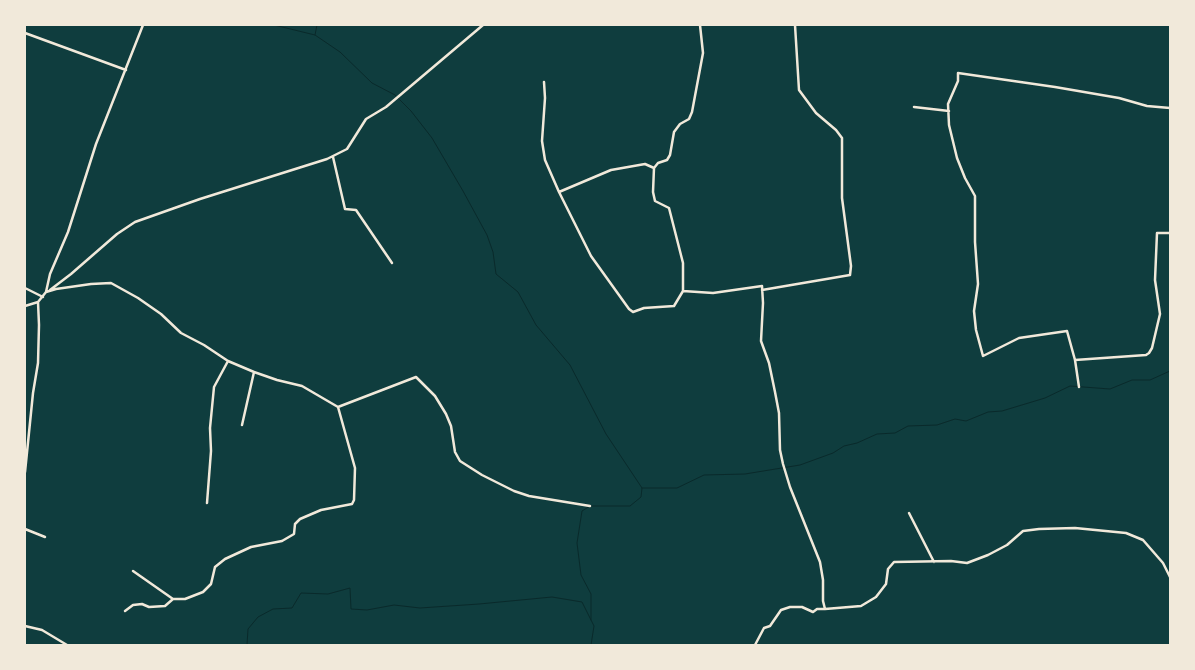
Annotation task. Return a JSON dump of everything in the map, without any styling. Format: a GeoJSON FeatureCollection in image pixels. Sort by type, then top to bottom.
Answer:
{"type":"FeatureCollection","features":[{"type":"Feature","properties":{"kind":"street"},"geometry":{"type":"LineString","coordinates":[[46,292],[50,274],[68,232],[96,144],[143,25]]}},
{"type":"Feature","properties":{"kind":"street"},"geometry":{"type":"LineString","coordinates":[[25,306],[38,302],[46,292],[71,274],[117,234],[135,222],[200,198],[239,188],[333,156],[347,149],[366,118],[386,108],[483,25]]}},
{"type":"Feature","properties":{"kind":"street"},"geometry":{"type":"LineString","coordinates":[[544,82],[545,98],[542,141],[545,160],[591,256],[629,309],[634,312],[644,308],[674,306],[684,291],[683,263],[669,208],[655,201],[652,192],[654,168],[658,163],[666,160],[670,154],[674,132],[680,124],[689,119],[692,112],[702,53],[700,25]]}},
{"type":"Feature","properties":{"kind":"street"},"geometry":{"type":"LineString","coordinates":[[762,290],[850,275],[851,266],[842,198],[842,138],[836,130],[816,113],[799,90],[795,25]]}},
{"type":"Feature","properties":{"kind":"street"},"geometry":{"type":"LineString","coordinates":[[25,33],[126,70]]}},
{"type":"Feature","properties":{"kind":"street"},"geometry":{"type":"LineString","coordinates":[[1079,387],[1075,360],[1067,332],[1019,338],[983,356],[976,330],[974,311],[978,284],[975,242],[975,196],[957,158],[949,125],[948,104],[958,81],[958,73],[1055,87],[1126,100],[1147,106],[1170,108]]}},
{"type":"Feature","properties":{"kind":"street"},"geometry":{"type":"LineString","coordinates":[[914,107],[949,111]]}},
{"type":"Feature","properties":{"kind":"street"},"geometry":{"type":"LineString","coordinates":[[333,156],[346,209],[356,210],[392,263]]}},
{"type":"Feature","properties":{"kind":"street"},"geometry":{"type":"LineString","coordinates":[[559,192],[611,170],[645,164],[654,168]]}},
{"type":"Feature","properties":{"kind":"street"},"geometry":{"type":"LineString","coordinates":[[1075,360],[1146,355],[1149,353],[1152,348],[1160,314],[1155,280],[1157,233],[1170,233]]}},
{"type":"Feature","properties":{"kind":"street"},"geometry":{"type":"LineString","coordinates":[[46,292],[91,284],[111,283],[161,314],[181,333],[228,361],[276,380],[302,386],[338,407],[355,468],[354,500],[352,504],[321,510],[300,519],[295,524],[294,534],[282,541],[251,547],[220,562],[215,568],[211,584],[202,592],[185,599],[173,599],[133,571]]}},
{"type":"Feature","properties":{"kind":"street"},"geometry":{"type":"LineString","coordinates":[[684,291],[713,293],[762,286],[761,341],[776,392],[779,413],[780,450],[794,500],[820,562],[825,609]]}},
{"type":"Feature","properties":{"kind":"street"},"geometry":{"type":"LineString","coordinates":[[25,288],[42,297]]}},
{"type":"Feature","properties":{"kind":"street"},"geometry":{"type":"LineString","coordinates":[[25,472],[38,363],[38,302]]}},
{"type":"Feature","properties":{"kind":"street"},"geometry":{"type":"LineString","coordinates":[[207,503],[214,387],[228,361]]}},
{"type":"Feature","properties":{"kind":"street"},"geometry":{"type":"LineString","coordinates":[[242,425],[254,372]]}},
{"type":"Feature","properties":{"kind":"street"},"geometry":{"type":"LineString","coordinates":[[338,407],[416,377],[435,396],[446,414],[451,426],[455,452],[460,461],[482,475],[529,496],[590,506]]}},
{"type":"Feature","properties":{"kind":"street"},"geometry":{"type":"LineString","coordinates":[[909,513],[934,562]]}},
{"type":"Feature","properties":{"kind":"street"},"geometry":{"type":"LineString","coordinates":[[755,645],[764,628],[770,626],[781,610],[790,607],[802,607],[813,612],[817,609],[861,606],[876,597],[886,584],[888,569],[894,562],[951,561],[968,563],[1007,545],[1023,531],[1075,528],[1126,533],[1143,540],[1163,562],[1170,577]]}},
{"type":"Feature","properties":{"kind":"street"},"geometry":{"type":"LineString","coordinates":[[25,529],[45,537]]}},
{"type":"Feature","properties":{"kind":"street"},"geometry":{"type":"LineString","coordinates":[[125,611],[133,605],[165,606],[173,599]]}},
{"type":"Feature","properties":{"kind":"street"},"geometry":{"type":"LineString","coordinates":[[25,626],[42,630],[67,645]]}},
{"type":"Feature","properties":{"kind":"waterway"},"geometry":{"type":"LineString","coordinates":[[274,25],[315,35],[340,52],[372,83],[395,95],[411,111],[432,138],[487,235],[493,252],[496,274],[518,292],[536,325],[570,365],[606,434],[642,488],[641,497],[630,506],[590,506],[582,511],[577,543],[581,575],[591,594],[591,620]]}},
{"type":"Feature","properties":{"kind":"waterway"},"geometry":{"type":"LineString","coordinates":[[315,35],[317,25]]}},
{"type":"Feature","properties":{"kind":"waterway"},"geometry":{"type":"LineString","coordinates":[[642,488],[677,488],[704,475],[745,474],[800,465],[877,434],[895,433],[908,426],[937,425],[955,419],[966,421],[988,412],[1002,411],[1045,398],[1070,386],[1110,389],[1132,380],[1150,380],[1170,371]]}},
{"type":"Feature","properties":{"kind":"waterway"},"geometry":{"type":"LineString","coordinates":[[247,645],[248,629],[258,617],[273,609],[292,608],[301,593],[328,594],[350,588],[351,609],[367,610],[394,605],[420,608],[552,597],[582,602],[594,626],[591,645]]}}]}
